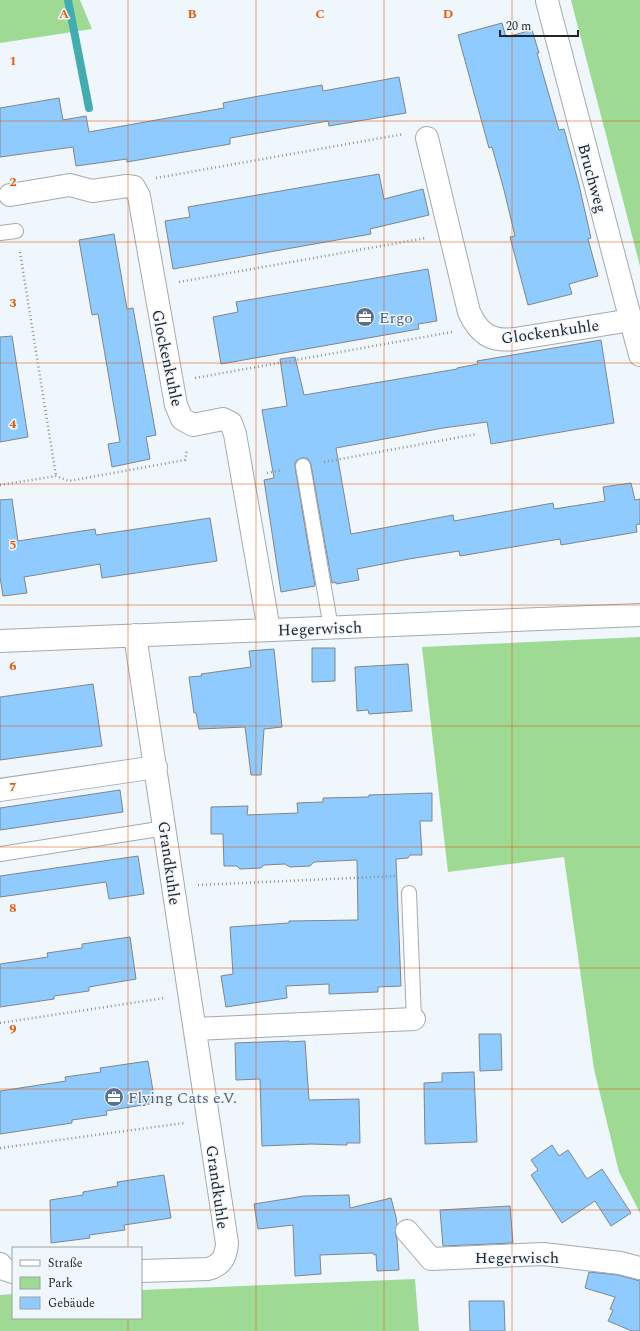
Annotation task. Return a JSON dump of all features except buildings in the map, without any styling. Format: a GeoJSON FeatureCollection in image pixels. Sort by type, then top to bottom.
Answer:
{"type":"FeatureCollection","features":[{"type":"Feature","properties":{"kind":"street","name":"Bruchweg"},"geometry":{"type":"LineString","coordinates":[[547,1],[640,355]]}},
{"type":"Feature","properties":{"kind":"street","name":"Glockenkuhle"},"geometry":{"type":"LineString","coordinates":[[427,138],[469,312],[479,328],[494,339],[504,340],[631,320]]}},
{"type":"Feature","properties":{"kind":"street"},"geometry":{"type":"LineString","coordinates":[[10,195],[70,185],[92,191],[127,186],[134,187]]}},
{"type":"Feature","properties":{"kind":"street","name":"Glockenkuhle"},"geometry":{"type":"LineString","coordinates":[[134,187],[139,196],[176,405],[182,418],[193,425],[223,419],[231,423],[235,434],[269,630]]}},
{"type":"Feature","properties":{"kind":"street","name":"Hegerwisch"},"geometry":{"type":"LineString","coordinates":[[0,640],[640,616]]}},
{"type":"Feature","properties":{"kind":"street","name":"Grandkuhle"},"geometry":{"type":"LineString","coordinates":[[135,635],[174,886],[226,1243],[226,1253],[222,1260],[216,1266],[208,1269],[142,1271]]}},
{"type":"Feature","properties":{"kind":"street"},"geometry":{"type":"LineString","coordinates":[[0,790],[156,767]]}},
{"type":"Feature","properties":{"kind":"street"},"geometry":{"type":"LineString","coordinates":[[195,1030],[414,1019]]}},
{"type":"Feature","properties":{"kind":"street","name":"Hegerwisch"},"geometry":{"type":"LineString","coordinates":[[407,1231],[431,1259],[543,1254],[620,1263],[640,1268]]}},
{"type":"Feature","properties":{"kind":"street"},"geometry":{"type":"LineString","coordinates":[[0,1264],[4,1269],[12,1272]]}},
{"type":"Feature","properties":{"kind":"lane"},"geometry":{"type":"LineString","coordinates":[[0,233],[16,231]]}},
{"type":"Feature","properties":{"kind":"lane"},"geometry":{"type":"LineString","coordinates":[[303,466],[331,628]]}},
{"type":"Feature","properties":{"kind":"lane"},"geometry":{"type":"LineString","coordinates":[[0,854],[165,828]]}},
{"type":"Feature","properties":{"kind":"lane"},"geometry":{"type":"LineString","coordinates":[[409,893],[414,1019]]}},
{"type":"Feature","properties":{"kind":"path"},"geometry":{"type":"LineString","coordinates":[[134,187],[157,178],[404,134],[427,138]]}},
{"type":"Feature","properties":{"kind":"path"},"geometry":{"type":"LineString","coordinates":[[16,231],[56,476]]}},
{"type":"Feature","properties":{"kind":"path"},"geometry":{"type":"LineString","coordinates":[[154,286],[450,234]]}},
{"type":"Feature","properties":{"kind":"path"},"geometry":{"type":"LineString","coordinates":[[171,382],[479,328]]}},
{"type":"Feature","properties":{"kind":"path"},"geometry":{"type":"LineString","coordinates":[[0,484],[56,476],[69,481],[185,460],[193,425]]}},
{"type":"Feature","properties":{"kind":"path"},"geometry":{"type":"LineString","coordinates":[[242,478],[477,434]]}},
{"type":"Feature","properties":{"kind":"path"},"geometry":{"type":"LineString","coordinates":[[174,886],[398,876],[407,882],[409,893]]}},
{"type":"Feature","properties":{"kind":"path"},"geometry":{"type":"LineString","coordinates":[[0,1023],[189,995]]}},
{"type":"Feature","properties":{"kind":"path"},"geometry":{"type":"LineString","coordinates":[[0,1148],[208,1120]]}},
{"type":"Feature","properties":{"kind":"green space"},"geometry":{"type":"Polygon","coordinates":[[[0,0],[80,0],[92,29],[0,43],[0,0]]]}},
{"type":"Feature","properties":{"kind":"green space"},"geometry":{"type":"Polygon","coordinates":[[[571,0],[640,0],[640,266],[571,0]]]}},
{"type":"Feature","properties":{"kind":"green space"},"geometry":{"type":"Polygon","coordinates":[[[640,637],[640,1213],[619,1172],[594,1069],[564,857],[448,872],[422,647],[640,637]]]}},
{"type":"Feature","properties":{"kind":"green space"},"geometry":{"type":"Polygon","coordinates":[[[415,1279],[419,1331],[0,1331],[0,1295],[12,1294],[12,1319],[142,1319],[142,1290],[415,1279]]]}},
{"type":"Feature","properties":{"kind":"waterway"},"geometry":{"type":"LineString","coordinates":[[68,0],[89,108]]}},
{"type":"Feature","properties":{"kind":"place","name":"Ergo"},"geometry":{"type":"Point","coordinates":[365,317]}},
{"type":"Feature","properties":{"kind":"place","name":"Flying Cats e.V."},"geometry":{"type":"Point","coordinates":[114,1097]}}]}
